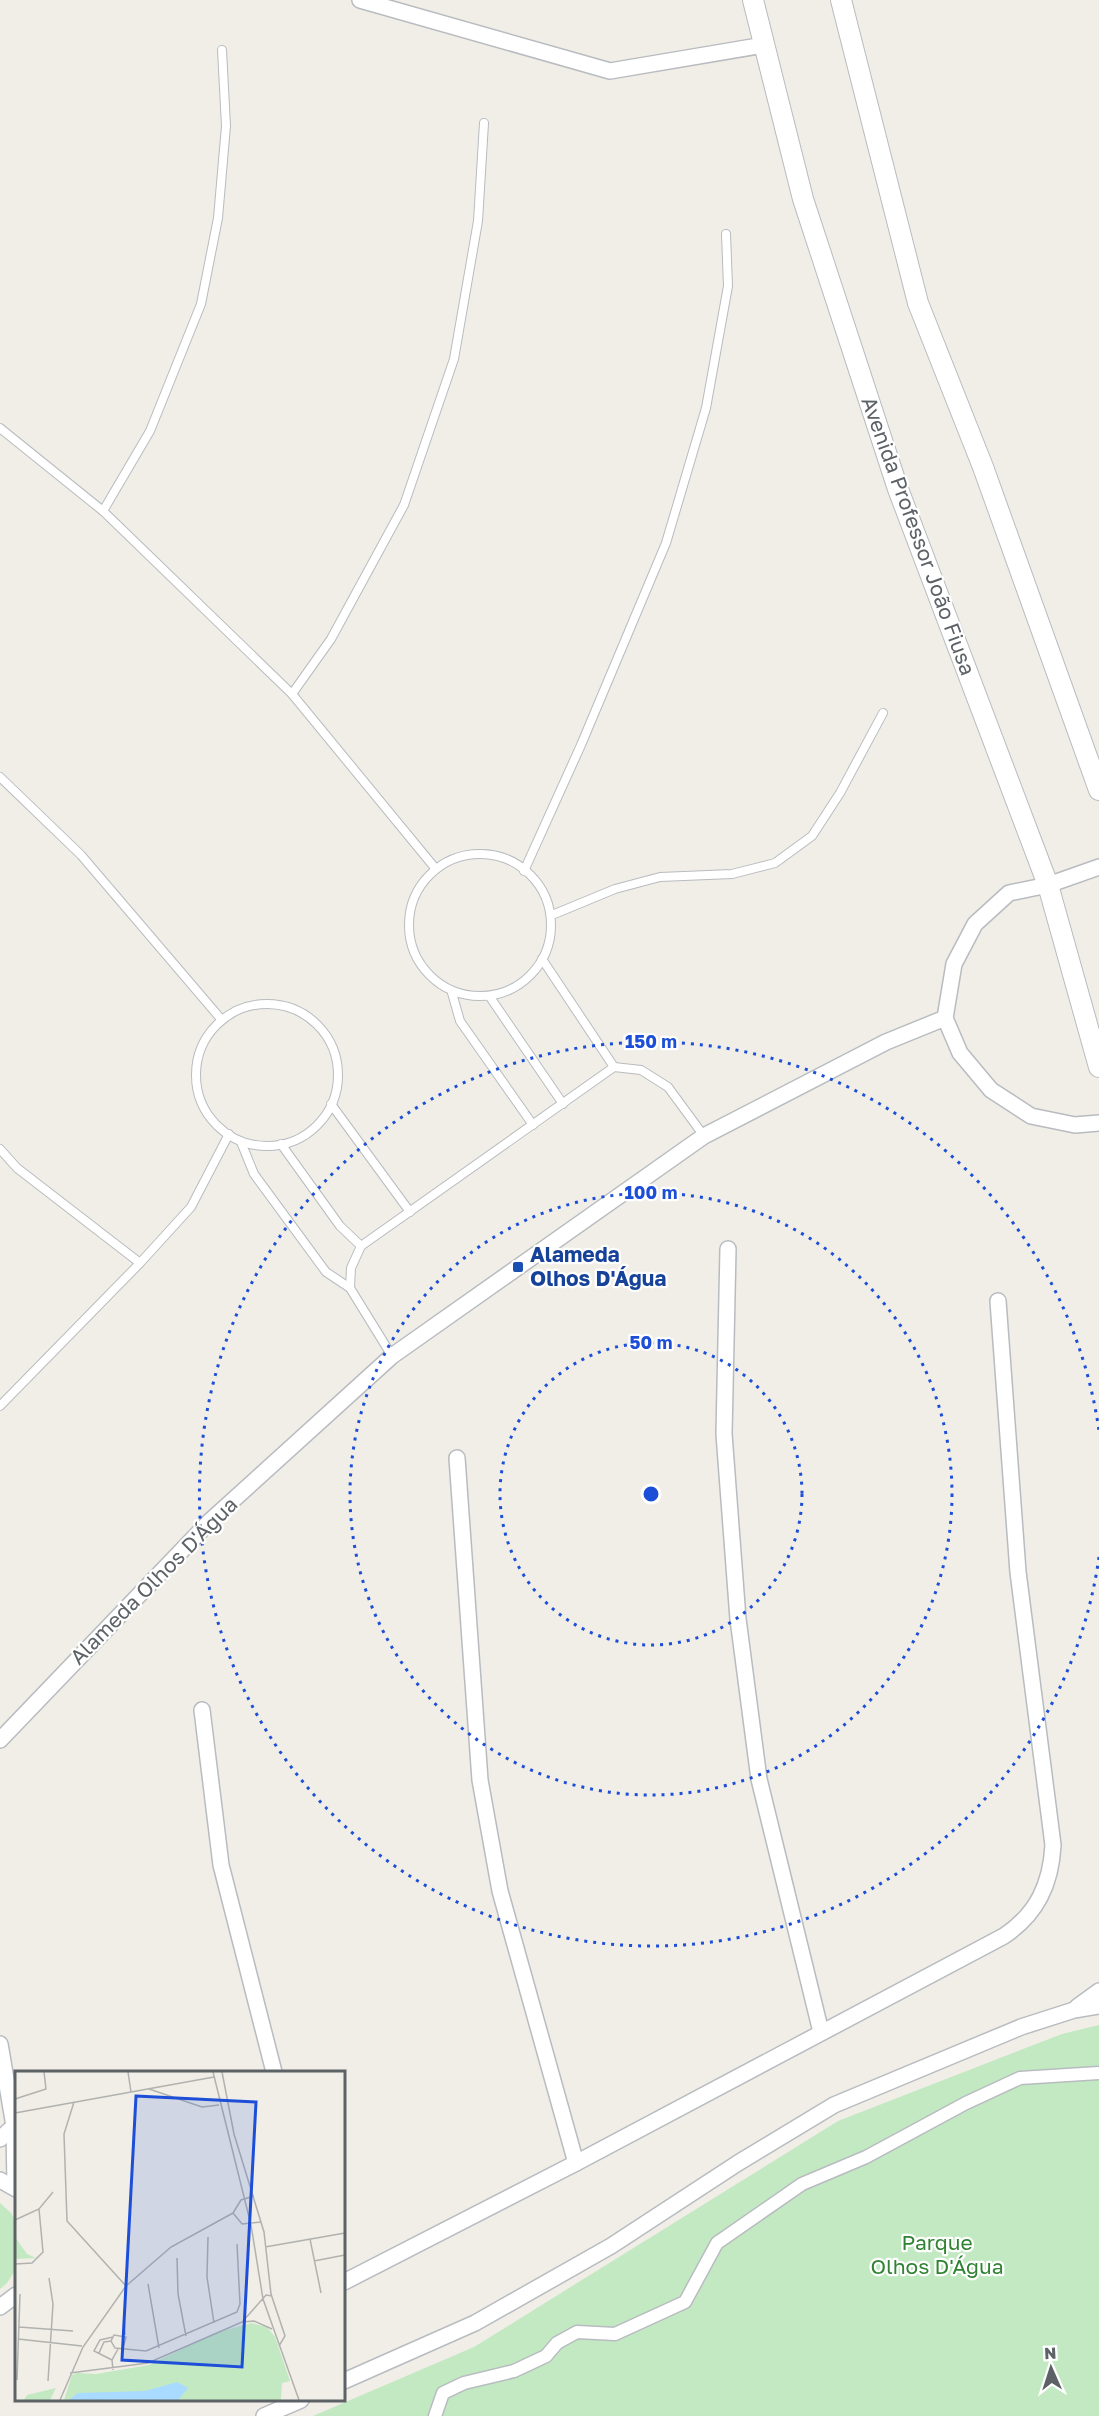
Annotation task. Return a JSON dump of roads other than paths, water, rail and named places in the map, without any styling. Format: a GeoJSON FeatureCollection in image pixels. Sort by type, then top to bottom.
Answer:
{"type":"FeatureCollection","features":[{"type":"Feature","properties":{"kind":"street"},"geometry":{"type":"LineString","coordinates":[[360,0],[610,71],[764,45]]}},
{"type":"Feature","properties":{"kind":"street","name":"Avenida Professor João Fiusa"},"geometry":{"type":"LineString","coordinates":[[753,0],[803,200],[894,478],[1048,885],[1099,1067]]}},
{"type":"Feature","properties":{"kind":"street"},"geometry":{"type":"LineString","coordinates":[[841,0],[918,303],[983,466],[1099,790]]}},
{"type":"Feature","properties":{"kind":"street"},"geometry":{"type":"LineString","coordinates":[[1099,867],[1048,885],[1009,892],[975,924],[954,964],[945,1018],[960,1053],[991,1090],[1031,1116],[1075,1125],[1099,1123]]}},
{"type":"Feature","properties":{"kind":"street","name":"Alameda Olhos D'Água"},"geometry":{"type":"LineString","coordinates":[[1,1736],[210,1521],[392,1356],[704,1136],[886,1042],[945,1018]]}},
{"type":"Feature","properties":{"kind":"street"},"geometry":{"type":"LineString","coordinates":[[728,1249],[724,1434],[738,1618],[759,1779],[821,2032]]}},
{"type":"Feature","properties":{"kind":"street"},"geometry":{"type":"LineString","coordinates":[[345,2281],[576,2163],[1004,1936],[1017,1927],[1038,1903],[1050,1874],[1053,1845],[1018,1572],[998,1301]]}},
{"type":"Feature","properties":{"kind":"street"},"geometry":{"type":"LineString","coordinates":[[457,1458],[480,1780],[500,1891],[576,2163]]}},
{"type":"Feature","properties":{"kind":"street"},"geometry":{"type":"LineString","coordinates":[[202,1710],[222,1865],[274,2071]]}},
{"type":"Feature","properties":{"kind":"street"},"geometry":{"type":"LineString","coordinates":[[1074,2010],[1099,1991]]}},
{"type":"Feature","properties":{"kind":"street"},"geometry":{"type":"LineString","coordinates":[[345,2381],[475,2323],[611,2246],[738,2163],[834,2105],[1021,2027],[1074,2010],[1099,2006]]}},
{"type":"Feature","properties":{"kind":"street"},"geometry":{"type":"LineString","coordinates":[[0,2044],[14,2126],[15,2157]]}},
{"type":"Feature","properties":{"kind":"street"},"geometry":{"type":"LineString","coordinates":[[435,2416],[443,2393],[464,2383],[514,2371],[546,2356],[557,2343],[577,2332],[615,2334],[685,2302],[717,2243],[802,2184],[866,2157],[966,2103],[1020,2078],[1099,2073]]}},
{"type":"Feature","properties":{"kind":"street"},"geometry":{"type":"LineString","coordinates":[[0,2139],[14,2126]]}},
{"type":"Feature","properties":{"kind":"street"},"geometry":{"type":"LineString","coordinates":[[0,2180],[15,2188]]}},
{"type":"Feature","properties":{"kind":"street"},"geometry":{"type":"LineString","coordinates":[[264,2416],[299,2401]]}},
{"type":"Feature","properties":{"kind":"lane"},"geometry":{"type":"LineString","coordinates":[[103,511],[150,431],[201,304],[218,218],[225,126],[222,50]]}},
{"type":"Feature","properties":{"kind":"lane"},"geometry":{"type":"LineString","coordinates":[[292,694],[331,639],[404,505],[454,359],[478,221],[484,123]]}},
{"type":"Feature","properties":{"kind":"lane"},"geometry":{"type":"LineString","coordinates":[[524,871],[581,745],[666,543],[706,408],[728,286],[726,234]]}},
{"type":"Feature","properties":{"kind":"lane"},"geometry":{"type":"LineString","coordinates":[[0,428],[103,511],[292,694],[435,868]]}},
{"type":"Feature","properties":{"kind":"lane"},"geometry":{"type":"LineString","coordinates":[[552,915],[615,889],[660,878],[732,874],[775,863],[812,836],[840,793],[883,713]]}},
{"type":"Feature","properties":{"kind":"lane"},"geometry":{"type":"LineString","coordinates":[[0,777],[81,855],[221,1019]]}},
{"type":"Feature","properties":{"kind":"lane"},"geometry":{"type":"LineString","coordinates":[[470,853],[507,858],[524,871],[537,880],[552,915],[547,952],[525,982],[490,997],[452,993],[422,970],[407,935],[412,898],[435,868],[470,853]]}},
{"type":"Feature","properties":{"kind":"lane"},"geometry":{"type":"LineString","coordinates":[[542,959],[615,1067]]}},
{"type":"Feature","properties":{"kind":"lane"},"geometry":{"type":"LineString","coordinates":[[452,993],[460,1021],[533,1125]]}},
{"type":"Feature","properties":{"kind":"lane"},"geometry":{"type":"LineString","coordinates":[[490,997],[563,1104]]}},
{"type":"Feature","properties":{"kind":"lane"},"geometry":{"type":"LineString","coordinates":[[278,1004],[306,1014],[327,1035],[338,1063],[337,1093],[331,1104],[323,1119],[300,1138],[271,1146],[241,1142],[216,1126],[199,1101],[195,1071],[202,1042],[221,1019],[248,1006],[278,1004]]}},
{"type":"Feature","properties":{"kind":"lane"},"geometry":{"type":"LineString","coordinates":[[350,1288],[351,1268],[361,1246],[615,1067],[641,1070],[668,1087],[704,1136]]}},
{"type":"Feature","properties":{"kind":"lane"},"geometry":{"type":"LineString","coordinates":[[331,1104],[410,1212]]}},
{"type":"Feature","properties":{"kind":"lane"},"geometry":{"type":"LineString","coordinates":[[0,1406],[140,1263],[191,1206],[229,1134]]}},
{"type":"Feature","properties":{"kind":"lane"},"geometry":{"type":"LineString","coordinates":[[241,1142],[254,1174],[326,1272],[350,1288],[392,1356]]}},
{"type":"Feature","properties":{"kind":"lane"},"geometry":{"type":"LineString","coordinates":[[281,1144],[339,1226],[361,1246]]}},
{"type":"Feature","properties":{"kind":"lane"},"geometry":{"type":"LineString","coordinates":[[0,1149],[17,1168],[140,1263]]}},
{"type":"Feature","properties":{"kind":"place","name":"Alameda Olhos D'Água"},"geometry":{"type":"Point","coordinates":[518,1267]}},
{"type":"Feature","properties":{"kind":"park label","name":"Parque Olhos D'Água"},"geometry":{"type":"Point","coordinates":[937,2255]}}]}
